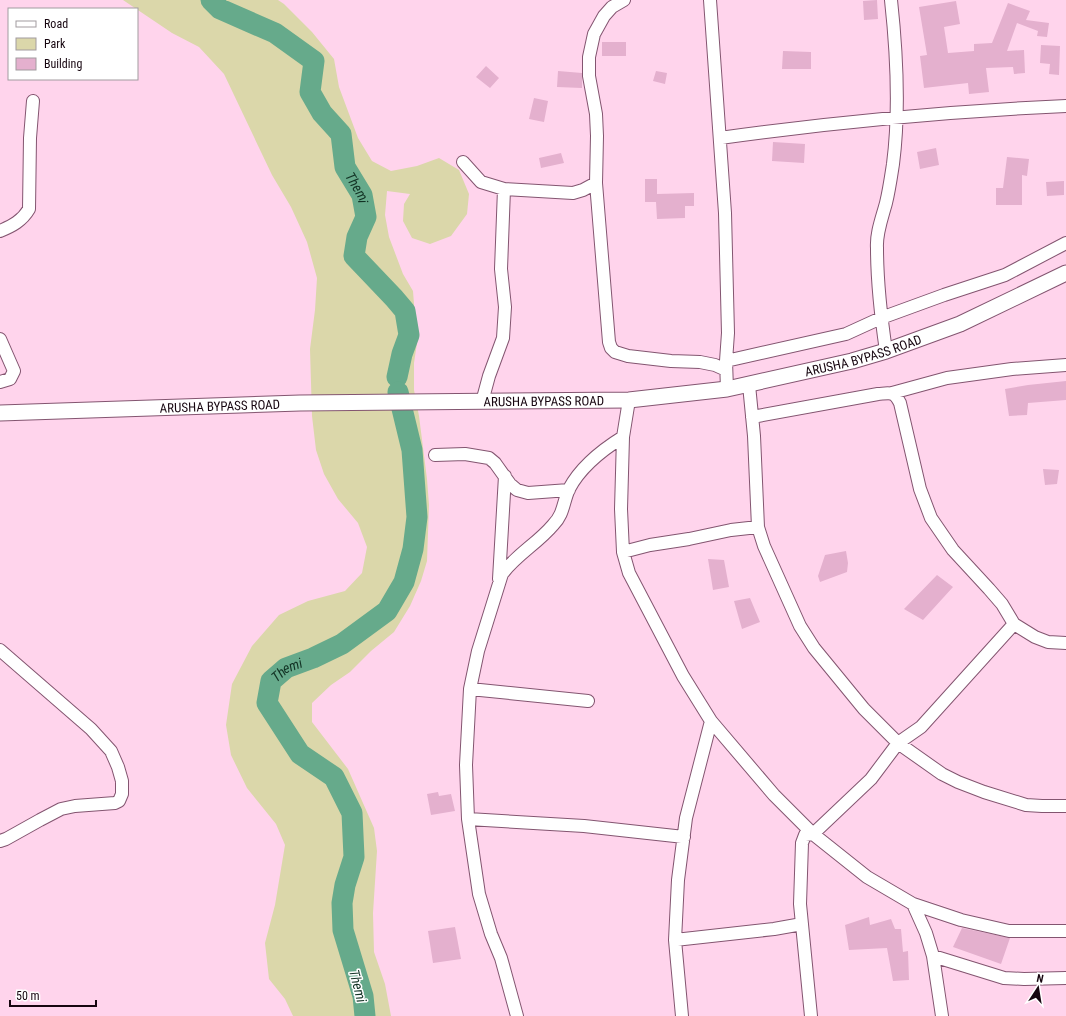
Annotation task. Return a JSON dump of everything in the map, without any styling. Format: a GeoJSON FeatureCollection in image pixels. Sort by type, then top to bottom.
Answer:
{"type":"FeatureCollection","features":[{"type":"Feature","properties":{"kind":"main road","name":"ARUSHA BYPASS ROAD"},"geometry":{"type":"LineString","coordinates":[[0,413],[300,403],[629,400],[727,389],[852,361],[886,351],[960,324],[1066,273]]}},
{"type":"Feature","properties":{"kind":"street"},"geometry":{"type":"LineString","coordinates":[[624,0],[612,7],[604,16],[594,34],[589,57],[589,76],[596,114],[596,183],[606,313],[609,342],[611,348],[615,352],[628,356],[700,362],[726,366],[846,334],[881,318],[1005,275],[1066,243]]}},
{"type":"Feature","properties":{"kind":"street"},"geometry":{"type":"LineString","coordinates":[[710,0],[726,213],[728,333],[726,366],[727,389]]}},
{"type":"Feature","properties":{"kind":"street"},"geometry":{"type":"LineString","coordinates":[[886,351],[881,318],[876,247],[893,164],[897,117],[897,77],[891,0]]}},
{"type":"Feature","properties":{"kind":"street"},"geometry":{"type":"LineString","coordinates":[[0,232],[13,226],[24,217],[29,209],[33,101]]}},
{"type":"Feature","properties":{"kind":"street"},"geometry":{"type":"LineString","coordinates":[[720,138],[780,129],[897,117],[1066,106]]}},
{"type":"Feature","properties":{"kind":"street"},"geometry":{"type":"LineString","coordinates":[[463,162],[481,182],[504,189],[573,193],[584,190],[596,183]]}},
{"type":"Feature","properties":{"kind":"street"},"geometry":{"type":"LineString","coordinates":[[482,402],[489,376],[503,338],[505,307],[501,269],[504,189]]}},
{"type":"Feature","properties":{"kind":"street"},"geometry":{"type":"LineString","coordinates":[[0,340],[14,372],[10,380],[0,382]]}},
{"type":"Feature","properties":{"kind":"street"},"geometry":{"type":"LineString","coordinates":[[752,417],[878,394],[892,393],[948,378],[1012,369],[1066,365]]}},
{"type":"Feature","properties":{"kind":"street"},"geometry":{"type":"LineString","coordinates":[[749,384],[758,527],[764,546],[800,626],[814,648],[864,709],[898,743],[926,763],[958,782],[1026,805],[1066,806]]}},
{"type":"Feature","properties":{"kind":"street"},"geometry":{"type":"LineString","coordinates":[[892,393],[896,396],[900,403],[920,489],[931,518],[953,550],[1002,604],[1014,624],[1035,637],[1048,642],[1066,643]]}},
{"type":"Feature","properties":{"kind":"street"},"geometry":{"type":"LineString","coordinates":[[629,400],[623,437],[620,509],[623,552],[629,573],[653,620],[683,676],[711,721],[774,795],[813,834],[867,877],[913,904],[961,920],[1009,932],[1066,931]]}},
{"type":"Feature","properties":{"kind":"street"},"geometry":{"type":"LineString","coordinates":[[517,1016],[501,958],[491,934],[479,894],[468,819],[466,765],[470,689],[478,651],[502,574],[509,565],[533,545],[554,524],[564,509],[569,490],[585,467],[603,450],[623,437]]}},
{"type":"Feature","properties":{"kind":"street"},"geometry":{"type":"LineString","coordinates":[[435,455],[465,454],[489,458],[495,463],[510,484],[517,490],[528,493],[569,490]]}},
{"type":"Feature","properties":{"kind":"street"},"geometry":{"type":"LineString","coordinates":[[499,586],[505,476]]}},
{"type":"Feature","properties":{"kind":"street"},"geometry":{"type":"LineString","coordinates":[[623,552],[650,545],[689,539],[731,530],[758,527]]}},
{"type":"Feature","properties":{"kind":"street"},"geometry":{"type":"LineString","coordinates":[[811,1016],[800,904],[802,843],[806,835],[813,834],[871,779],[898,743],[921,727],[1014,624]]}},
{"type":"Feature","properties":{"kind":"street"},"geometry":{"type":"LineString","coordinates":[[0,650],[91,729],[111,751],[122,781],[122,794],[121,798],[115,803],[75,806],[61,809],[6,840],[0,841]]}},
{"type":"Feature","properties":{"kind":"street"},"geometry":{"type":"LineString","coordinates":[[470,689],[588,701]]}},
{"type":"Feature","properties":{"kind":"street"},"geometry":{"type":"LineString","coordinates":[[682,1016],[675,940],[678,880],[686,818],[711,721]]}},
{"type":"Feature","properties":{"kind":"street"},"geometry":{"type":"LineString","coordinates":[[468,819],[584,826],[684,837]]}},
{"type":"Feature","properties":{"kind":"street"},"geometry":{"type":"LineString","coordinates":[[913,904],[926,933],[933,956],[942,1016]]}},
{"type":"Feature","properties":{"kind":"street"},"geometry":{"type":"LineString","coordinates":[[675,940],[774,929],[802,924]]}},
{"type":"Feature","properties":{"kind":"street"},"geometry":{"type":"LineString","coordinates":[[933,956],[1004,978],[1066,978]]}},
{"type":"Feature","properties":{"kind":"green space"},"geometry":{"type":"Polygon","coordinates":[[[123,0],[278,0],[312,32],[334,59],[339,87],[358,138],[372,161],[391,171],[417,166],[439,158],[459,170],[469,194],[467,214],[451,236],[430,244],[412,238],[403,221],[404,204],[410,194],[387,191],[385,215],[389,237],[403,274],[413,291],[417,343],[414,363],[414,390],[419,416],[429,505],[427,561],[421,581],[410,606],[394,632],[371,651],[350,672],[331,685],[312,703],[312,722],[348,769],[374,828],[377,851],[373,913],[374,952],[385,984],[391,1016],[293,1016],[285,999],[269,979],[265,943],[275,905],[285,845],[276,824],[247,788],[231,755],[226,725],[232,684],[252,646],[279,615],[308,601],[345,591],[362,573],[367,547],[358,523],[338,499],[324,474],[316,450],[312,416],[310,349],[317,278],[307,242],[291,207],[272,175],[224,74],[199,47],[172,33],[138,10],[138,8],[135,8],[123,0]]]}},
{"type":"Feature","properties":{"kind":"building"},"geometry":{"type":"Polygon","coordinates":[[[877,0],[878,19],[864,20],[863,1],[877,0]]]}},
{"type":"Feature","properties":{"kind":"building"},"geometry":{"type":"Polygon","coordinates":[[[956,1],[960,24],[944,27],[948,53],[974,51],[974,44],[992,43],[1008,3],[1030,11],[1026,20],[1049,23],[1047,37],[1037,36],[1038,31],[1017,23],[1007,51],[1024,50],[1025,73],[1014,74],[1013,67],[986,68],[989,92],[969,94],[968,83],[924,88],[920,56],[927,55],[919,7],[956,1]]]}},
{"type":"Feature","properties":{"kind":"building"},"geometry":{"type":"Polygon","coordinates":[[[602,42],[626,42],[626,56],[602,56],[602,42]]]}},
{"type":"Feature","properties":{"kind":"building"},"geometry":{"type":"Polygon","coordinates":[[[1041,45],[1060,46],[1059,75],[1049,74],[1050,64],[1040,63],[1041,45]]]}},
{"type":"Feature","properties":{"kind":"building"},"geometry":{"type":"Polygon","coordinates":[[[783,51],[811,52],[811,69],[782,69],[783,51]]]}},
{"type":"Feature","properties":{"kind":"building"},"geometry":{"type":"Polygon","coordinates":[[[486,66],[499,78],[490,88],[476,77],[486,66]]]}},
{"type":"Feature","properties":{"kind":"building"},"geometry":{"type":"Polygon","coordinates":[[[558,71],[582,73],[582,88],[557,87],[558,71]]]}},
{"type":"Feature","properties":{"kind":"building"},"geometry":{"type":"Polygon","coordinates":[[[656,71],[667,73],[665,84],[653,81],[656,71]]]}},
{"type":"Feature","properties":{"kind":"building"},"geometry":{"type":"Polygon","coordinates":[[[534,98],[548,101],[544,122],[529,119],[534,98]]]}},
{"type":"Feature","properties":{"kind":"building"},"geometry":{"type":"Polygon","coordinates":[[[773,142],[805,144],[804,163],[772,161],[773,142]]]}},
{"type":"Feature","properties":{"kind":"building"},"geometry":{"type":"Polygon","coordinates":[[[936,148],[939,165],[920,169],[917,152],[936,148]]]}},
{"type":"Feature","properties":{"kind":"building"},"geometry":{"type":"Polygon","coordinates":[[[561,153],[564,163],[541,168],[539,158],[561,153]]]}},
{"type":"Feature","properties":{"kind":"building"},"geometry":{"type":"Polygon","coordinates":[[[1007,157],[1029,159],[1027,176],[1022,175],[1022,205],[996,205],[996,188],[1003,188],[1007,157]]]}},
{"type":"Feature","properties":{"kind":"building"},"geometry":{"type":"Polygon","coordinates":[[[645,179],[657,179],[657,194],[694,193],[694,206],[685,206],[685,218],[657,219],[656,202],[645,202],[645,179]]]}},
{"type":"Feature","properties":{"kind":"building"},"geometry":{"type":"Polygon","coordinates":[[[1064,181],[1064,195],[1047,196],[1046,182],[1064,181]]]}},
{"type":"Feature","properties":{"kind":"building"},"geometry":{"type":"Polygon","coordinates":[[[1066,381],[1066,400],[1028,403],[1027,415],[1009,416],[1005,389],[1066,381]]]}},
{"type":"Feature","properties":{"kind":"building"},"geometry":{"type":"Polygon","coordinates":[[[1043,469],[1059,470],[1057,484],[1045,485],[1043,469]]]}},
{"type":"Feature","properties":{"kind":"building"},"geometry":{"type":"Polygon","coordinates":[[[846,551],[848,563],[847,572],[820,582],[818,576],[825,555],[846,551]]]}},
{"type":"Feature","properties":{"kind":"building"},"geometry":{"type":"Polygon","coordinates":[[[708,559],[724,560],[729,587],[713,590],[708,559]]]}},
{"type":"Feature","properties":{"kind":"building"},"geometry":{"type":"Polygon","coordinates":[[[937,575],[953,587],[923,620],[904,609],[937,575]]]}},
{"type":"Feature","properties":{"kind":"building"},"geometry":{"type":"Polygon","coordinates":[[[750,598],[760,622],[742,629],[734,601],[750,598]]]}},
{"type":"Feature","properties":{"kind":"building"},"geometry":{"type":"Polygon","coordinates":[[[438,792],[439,796],[451,794],[455,811],[431,815],[427,794],[438,792]]]}},
{"type":"Feature","properties":{"kind":"building"},"geometry":{"type":"Polygon","coordinates":[[[869,917],[870,925],[891,919],[895,929],[901,929],[903,952],[908,951],[909,980],[893,981],[887,948],[849,950],[845,925],[869,917]]]}},
{"type":"Feature","properties":{"kind":"building"},"geometry":{"type":"Polygon","coordinates":[[[455,927],[461,959],[433,963],[428,931],[455,927]]]}},
{"type":"Feature","properties":{"kind":"building"},"geometry":{"type":"Polygon","coordinates":[[[962,928],[1010,938],[1001,964],[953,947],[962,928]]]}},
{"type":"Feature","properties":{"kind":"waterway","name":"Themi"},"geometry":{"type":"LineString","coordinates":[[211,0],[220,9],[275,33],[314,61],[310,92],[322,113],[341,134],[345,167],[362,195],[366,217],[357,237],[354,256],[405,311],[409,335],[402,354],[397,377]]}},
{"type":"Feature","properties":{"kind":"waterway","name":"Themi"},"geometry":{"type":"LineString","coordinates":[[365,1016],[363,996],[343,930],[342,903],[345,885],[354,857],[352,813],[334,777],[300,754],[267,703],[271,681],[286,668],[313,658],[342,644],[387,611],[404,582],[413,549],[417,517],[412,450],[398,392]]}}]}
